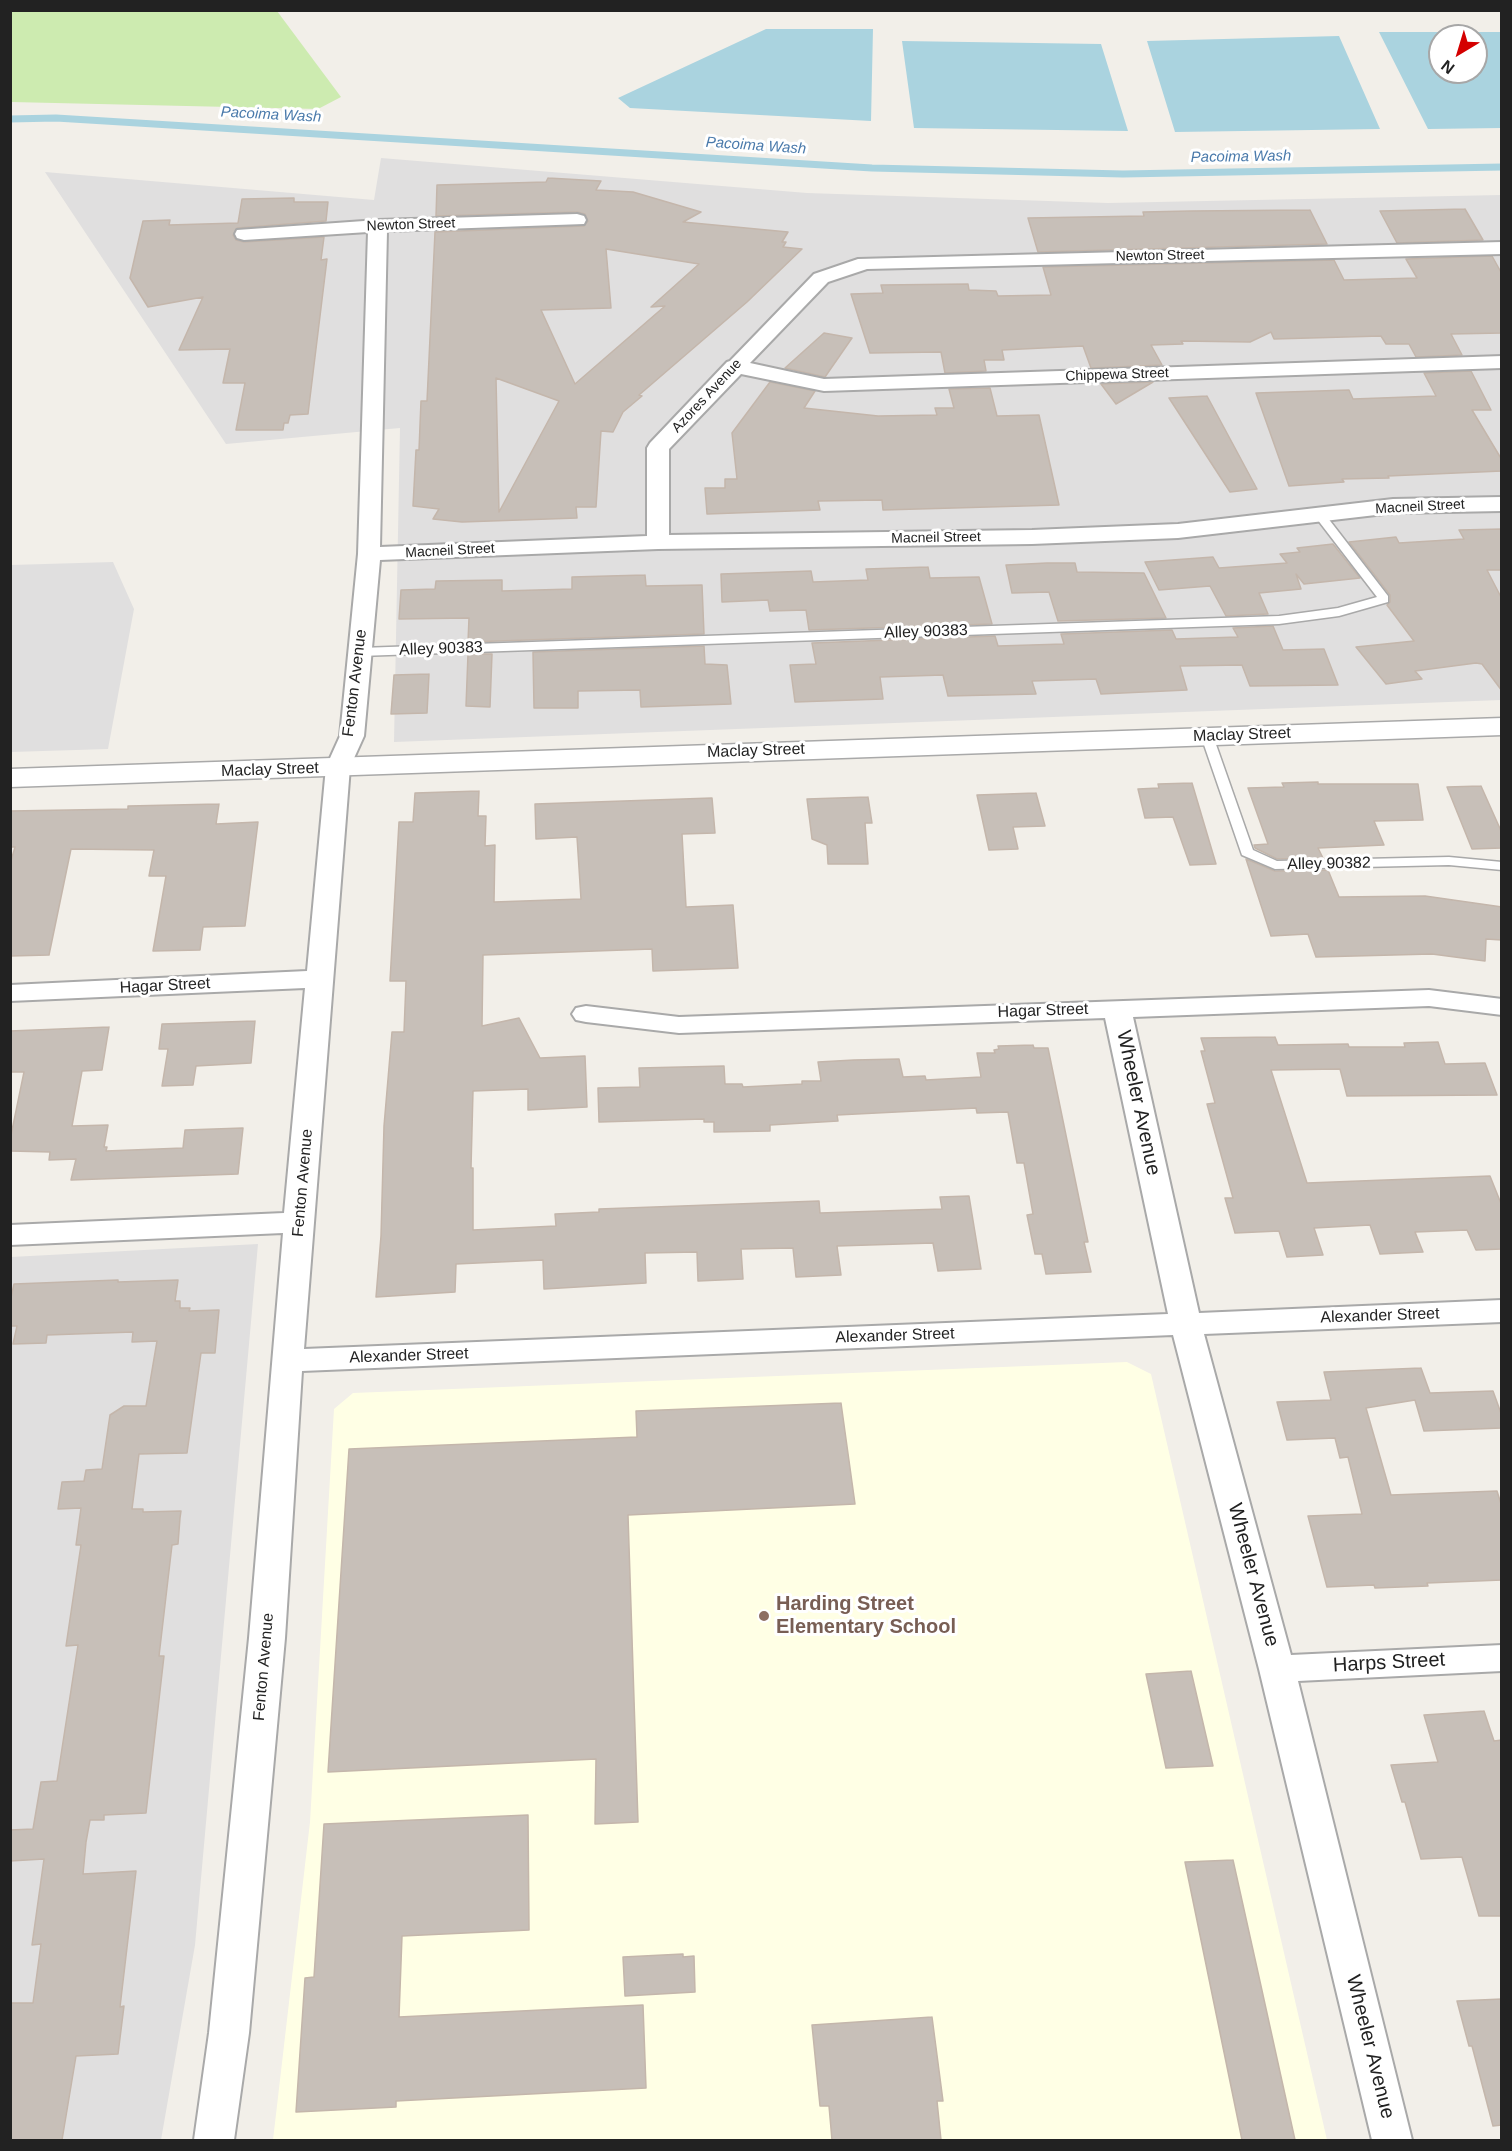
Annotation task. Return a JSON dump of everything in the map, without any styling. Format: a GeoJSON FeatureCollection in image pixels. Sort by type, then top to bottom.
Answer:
{"type":"FeatureCollection","features":[{"type":"Feature","properties":{"kind":"street","name":"Newton Street"},"geometry":{"type":"LineString","coordinates":[[244,234],[378,226],[577,220]]}},
{"type":"Feature","properties":{"kind":"street","name":"Fenton Avenue"},"geometry":{"type":"LineString","coordinates":[[214,2140],[231,2021],[267,1638],[338,767],[352,736],[369,554],[378,226]]}},
{"type":"Feature","properties":{"kind":"street","name":"Newton Street"},"geometry":{"type":"LineString","coordinates":[[821,278],[865,262],[1502,248]]}},
{"type":"Feature","properties":{"kind":"street","name":"Azores Avenue"},"geometry":{"type":"LineString","coordinates":[[658,542],[658,448],[734,366],[821,278]]}},
{"type":"Feature","properties":{"kind":"street","name":"Chippewa Street"},"geometry":{"type":"LineString","coordinates":[[734,366],[825,386],[1502,362]]}},
{"type":"Feature","properties":{"kind":"street","name":"Macneil Street"},"geometry":{"type":"LineString","coordinates":[[369,554],[658,542],[1032,537],[1178,531],[1393,506],[1502,504]]}},
{"type":"Feature","properties":{"kind":"street","name":"Maclay Street"},"geometry":{"type":"LineString","coordinates":[[10,778],[1502,726]]}},
{"type":"Feature","properties":{"kind":"street","name":"Hagar Street"},"geometry":{"type":"LineString","coordinates":[[10,993],[320,979]]}},
{"type":"Feature","properties":{"kind":"street","name":"Hagar Street"},"geometry":{"type":"LineString","coordinates":[[586,1014],[679,1025],[1429,998],[1502,1006]]}},
{"type":"Feature","properties":{"kind":"street","name":"Wheeler Avenue"},"geometry":{"type":"LineString","coordinates":[[1117,1008],[1186,1324],[1277,1669],[1392,2140]]}},
{"type":"Feature","properties":{"kind":"street"},"geometry":{"type":"LineString","coordinates":[[10,1234],[300,1221]]}},
{"type":"Feature","properties":{"kind":"street","name":"Alexander Street"},"geometry":{"type":"LineString","coordinates":[[288,1361],[1502,1311]]}},
{"type":"Feature","properties":{"kind":"street","name":"Harps Street"},"geometry":{"type":"LineString","coordinates":[[1277,1669],[1502,1658]]}},
{"type":"Feature","properties":{"kind":"lane","name":"Alley 90383"},"geometry":{"type":"LineString","coordinates":[[360,652],[1279,620],[1340,612],[1384,599],[1320,515]]}},
{"type":"Feature","properties":{"kind":"lane","name":"Alley 90382"},"geometry":{"type":"LineString","coordinates":[[1208,736],[1247,852],[1275,865],[1449,861],[1502,866]]}},
{"type":"Feature","properties":{"kind":"shaded area"},"geometry":{"type":"Polygon","coordinates":[[[381,158],[807,193],[1108,203],[1501,195],[1501,700],[394,742],[400,428],[226,444],[45,172],[374,200],[381,158]]]}},
{"type":"Feature","properties":{"kind":"shaded area"},"geometry":{"type":"Polygon","coordinates":[[[113,562],[134,609],[108,749],[11,752],[11,565],[113,562]]]}},
{"type":"Feature","properties":{"kind":"shaded area"},"geometry":{"type":"Polygon","coordinates":[[[258,1244],[195,1945],[161,2140],[11,2140],[11,1257],[258,1244]]]}},
{"type":"Feature","properties":{"kind":"shaded area","name":"Harding Street Elementary School"},"geometry":{"type":"Polygon","coordinates":[[[1127,1362],[1151,1374],[1327,2140],[273,2140],[310,1822],[334,1409],[353,1393],[1127,1362]]]}},
{"type":"Feature","properties":{"kind":"green space"},"geometry":{"type":"Polygon","coordinates":[[[11,10],[277,11],[341,97],[318,109],[11,102],[11,10]]]}},
{"type":"Feature","properties":{"kind":"water"},"geometry":{"type":"Polygon","coordinates":[[[766,29],[873,29],[871,121],[630,108],[618,98],[766,29]]]}},
{"type":"Feature","properties":{"kind":"water"},"geometry":{"type":"Polygon","coordinates":[[[1379,32],[1428,32],[1428,84],[1488,84],[1488,32],[1501,32],[1501,128],[1428,129],[1379,32]]]}},
{"type":"Feature","properties":{"kind":"water"},"geometry":{"type":"Polygon","coordinates":[[[1339,36],[1380,129],[1175,132],[1147,41],[1339,36]]]}},
{"type":"Feature","properties":{"kind":"water"},"geometry":{"type":"Polygon","coordinates":[[[902,41],[1101,44],[1128,131],[914,128],[902,41]]]}},
{"type":"Feature","properties":{"kind":"building"},"geometry":{"type":"Polygon","coordinates":[[[548,178],[601,181],[596,190],[633,192],[701,212],[683,222],[788,232],[782,242],[786,242],[783,247],[802,249],[747,302],[639,395],[642,396],[623,412],[613,432],[601,431],[596,507],[576,507],[577,518],[462,522],[433,519],[439,509],[413,506],[421,401],[427,401],[435,232],[584,226],[588,221],[585,214],[577,212],[436,216],[437,185],[546,182],[548,178]],[[606,249],[611,308],[541,310],[575,384],[665,306],[651,307],[699,264],[606,249]],[[496,378],[499,512],[559,401],[496,378]]]}},
{"type":"Feature","properties":{"kind":"building"},"geometry":{"type":"Polygon","coordinates":[[[294,198],[294,202],[328,202],[326,221],[237,228],[233,235],[236,240],[244,242],[324,237],[321,260],[327,259],[308,414],[290,415],[288,423],[284,423],[283,430],[236,430],[245,383],[223,383],[230,349],[179,350],[203,297],[148,307],[130,278],[143,221],[170,220],[169,225],[238,223],[242,199],[294,198]]]}},
{"type":"Feature","properties":{"kind":"building"},"geometry":{"type":"Polygon","coordinates":[[[1465,209],[1483,240],[1397,243],[1380,211],[1465,209]]]}},
{"type":"Feature","properties":{"kind":"building"},"geometry":{"type":"Polygon","coordinates":[[[1310,210],[1327,244],[1038,252],[1028,218],[1144,216],[1143,212],[1310,210]]]}},
{"type":"Feature","properties":{"kind":"building"},"geometry":{"type":"Polygon","coordinates":[[[1492,256],[1502,274],[1502,333],[1451,334],[1462,355],[1416,357],[1409,344],[1386,344],[1381,336],[1274,339],[1271,332],[1250,342],[1181,341],[1183,344],[1151,345],[1162,365],[1091,368],[1083,346],[1002,350],[1004,360],[984,360],[986,371],[945,373],[941,352],[870,353],[851,294],[883,293],[881,285],[968,284],[969,290],[996,291],[998,296],[1051,295],[1043,267],[1334,260],[1344,280],[1417,278],[1406,259],[1492,256]]]}},
{"type":"Feature","properties":{"kind":"building"},"geometry":{"type":"Polygon","coordinates":[[[824,333],[852,338],[825,377],[785,368],[824,333]]]}},
{"type":"Feature","properties":{"kind":"building"},"geometry":{"type":"Polygon","coordinates":[[[1471,371],[1491,410],[1472,410],[1502,460],[1502,471],[1342,479],[1344,482],[1289,486],[1256,393],[1349,390],[1353,399],[1436,396],[1424,373],[1471,371]]]}},
{"type":"Feature","properties":{"kind":"building"},"geometry":{"type":"Polygon","coordinates":[[[770,382],[815,391],[804,408],[878,416],[937,415],[935,408],[954,408],[949,389],[990,388],[997,416],[1039,415],[1059,505],[883,510],[882,500],[818,501],[820,510],[707,514],[705,488],[725,488],[725,479],[737,479],[732,433],[770,382]]]}},
{"type":"Feature","properties":{"kind":"building"},"geometry":{"type":"Polygon","coordinates":[[[1153,382],[1116,404],[1101,384],[1153,382]]]}},
{"type":"Feature","properties":{"kind":"building"},"geometry":{"type":"Polygon","coordinates":[[[1207,396],[1257,489],[1230,492],[1169,398],[1207,396]]]}},
{"type":"Feature","properties":{"kind":"building"},"geometry":{"type":"Polygon","coordinates":[[[1502,529],[1502,570],[1487,570],[1502,599],[1502,691],[1482,664],[1476,663],[1415,671],[1422,679],[1386,684],[1356,647],[1414,641],[1387,605],[1390,602],[1390,595],[1349,542],[1396,537],[1399,543],[1464,539],[1459,530],[1502,529]]]}},
{"type":"Feature","properties":{"kind":"building"},"geometry":{"type":"Polygon","coordinates":[[[1333,544],[1360,578],[1304,584],[1296,574],[1301,589],[1259,593],[1268,614],[1226,616],[1210,586],[1159,590],[1145,562],[1213,557],[1219,568],[1287,563],[1280,554],[1300,552],[1297,548],[1333,544]]]}},
{"type":"Feature","properties":{"kind":"building"},"geometry":{"type":"Polygon","coordinates":[[[1075,563],[1077,572],[1144,573],[1166,618],[1058,621],[1049,592],[1012,593],[1006,565],[1075,563]]]}},
{"type":"Feature","properties":{"kind":"building"},"geometry":{"type":"Polygon","coordinates":[[[928,567],[930,578],[979,577],[992,624],[809,630],[806,610],[770,611],[768,600],[722,602],[721,574],[811,571],[813,582],[868,580],[866,569],[928,567]]]}},
{"type":"Feature","properties":{"kind":"building"},"geometry":{"type":"Polygon","coordinates":[[[645,575],[646,586],[702,585],[704,634],[468,642],[469,618],[399,619],[401,590],[435,589],[436,581],[502,580],[502,591],[572,589],[572,577],[645,575]]]}},
{"type":"Feature","properties":{"kind":"building"},"geometry":{"type":"Polygon","coordinates":[[[1273,626],[1283,650],[1324,649],[1338,685],[1250,686],[1242,665],[1180,666],[1187,690],[1101,694],[1096,679],[1032,681],[1036,694],[948,696],[943,675],[880,677],[883,699],[795,702],[790,665],[816,664],[812,643],[995,636],[998,646],[1064,644],[1061,634],[1172,630],[1176,639],[1238,637],[1233,628],[1273,626]]]}},
{"type":"Feature","properties":{"kind":"building"},"geometry":{"type":"Polygon","coordinates":[[[704,646],[705,664],[727,665],[731,704],[641,707],[640,690],[578,691],[578,708],[534,708],[533,652],[704,646]]]}},
{"type":"Feature","properties":{"kind":"building"},"geometry":{"type":"Polygon","coordinates":[[[468,654],[492,654],[490,707],[466,706],[468,654]]]}},
{"type":"Feature","properties":{"kind":"building"},"geometry":{"type":"Polygon","coordinates":[[[429,674],[427,713],[391,714],[394,675],[429,674]]]}},
{"type":"Feature","properties":{"kind":"building"},"geometry":{"type":"Polygon","coordinates":[[[1318,782],[1318,784],[1418,784],[1423,820],[1374,821],[1384,845],[1318,848],[1323,858],[1277,859],[1255,848],[1254,845],[1268,844],[1248,788],[1284,787],[1282,783],[1318,782]]]}},
{"type":"Feature","properties":{"kind":"building"},"geometry":{"type":"Polygon","coordinates":[[[1192,783],[1216,864],[1190,865],[1173,817],[1145,818],[1138,789],[1159,788],[1158,784],[1192,783]]]}},
{"type":"Feature","properties":{"kind":"building"},"geometry":{"type":"Polygon","coordinates":[[[1481,786],[1502,833],[1502,848],[1472,849],[1447,787],[1481,786]]]}},
{"type":"Feature","properties":{"kind":"building"},"geometry":{"type":"Polygon","coordinates":[[[479,791],[478,816],[486,816],[485,846],[495,845],[494,902],[581,899],[577,837],[536,839],[535,804],[712,798],[715,833],[682,834],[686,907],[733,905],[738,968],[653,971],[652,949],[483,955],[482,1026],[519,1018],[540,1058],[585,1056],[587,1107],[528,1110],[528,1089],[473,1091],[471,1168],[473,1168],[473,1230],[556,1226],[555,1214],[599,1212],[599,1209],[819,1201],[820,1213],[942,1209],[940,1197],[969,1196],[981,1269],[938,1271],[933,1243],[837,1246],[841,1275],[796,1277],[793,1248],[741,1249],[743,1279],[698,1281],[697,1252],[645,1253],[646,1283],[544,1289],[543,1260],[456,1264],[455,1292],[376,1297],[381,1236],[384,1126],[392,1032],[404,1032],[406,981],[390,981],[399,822],[413,822],[415,793],[479,791]]]}},
{"type":"Feature","properties":{"kind":"building"},"geometry":{"type":"Polygon","coordinates":[[[1036,793],[1045,826],[1013,827],[1018,849],[989,850],[977,795],[1036,793]]]}},
{"type":"Feature","properties":{"kind":"building"},"geometry":{"type":"Polygon","coordinates":[[[868,797],[872,823],[865,823],[868,864],[828,864],[827,845],[812,839],[807,799],[868,797]]]}},
{"type":"Feature","properties":{"kind":"building"},"geometry":{"type":"Polygon","coordinates":[[[219,804],[216,824],[258,822],[245,926],[203,927],[200,950],[153,951],[166,876],[149,876],[154,850],[71,849],[49,955],[10,956],[10,864],[15,847],[10,847],[10,811],[128,809],[128,806],[219,804]]]}},
{"type":"Feature","properties":{"kind":"building"},"geometry":{"type":"Polygon","coordinates":[[[1246,859],[1275,871],[1328,870],[1339,897],[1425,896],[1502,907],[1502,940],[1486,939],[1485,961],[1432,954],[1316,957],[1308,934],[1271,936],[1246,859]]]}},
{"type":"Feature","properties":{"kind":"building"},"geometry":{"type":"Polygon","coordinates":[[[255,1021],[251,1063],[196,1066],[193,1085],[162,1086],[168,1049],[159,1049],[162,1024],[255,1021]]]}},
{"type":"Feature","properties":{"kind":"building"},"geometry":{"type":"Polygon","coordinates":[[[109,1027],[102,1070],[82,1071],[72,1126],[108,1125],[104,1147],[107,1147],[106,1151],[183,1148],[185,1130],[243,1128],[238,1174],[71,1180],[76,1159],[49,1160],[50,1152],[10,1151],[10,1140],[24,1072],[10,1072],[10,1031],[109,1027]]]}},
{"type":"Feature","properties":{"kind":"building"},"geometry":{"type":"Polygon","coordinates":[[[1275,1037],[1278,1045],[1348,1044],[1349,1047],[1405,1047],[1404,1043],[1438,1042],[1445,1064],[1485,1063],[1497,1095],[1347,1096],[1340,1069],[1271,1070],[1307,1183],[1490,1176],[1502,1206],[1502,1249],[1476,1250],[1467,1230],[1415,1232],[1423,1252],[1380,1254],[1370,1225],[1314,1228],[1323,1255],[1287,1257],[1279,1231],[1235,1233],[1225,1198],[1233,1198],[1207,1104],[1215,1103],[1201,1051],[1205,1051],[1201,1038],[1275,1037]]]}},
{"type":"Feature","properties":{"kind":"building"},"geometry":{"type":"Polygon","coordinates":[[[1033,1045],[1034,1048],[1048,1048],[1088,1242],[1084,1242],[1091,1272],[1046,1274],[1042,1254],[1035,1254],[1027,1215],[1033,1214],[1024,1163],[1017,1163],[1008,1112],[977,1113],[976,1108],[837,1115],[838,1121],[770,1125],[770,1131],[714,1132],[714,1122],[704,1122],[704,1119],[599,1122],[598,1088],[640,1087],[639,1068],[724,1066],[725,1084],[742,1084],[743,1087],[821,1081],[818,1062],[854,1060],[899,1059],[903,1077],[925,1076],[926,1080],[981,1077],[977,1053],[995,1053],[994,1050],[999,1049],[998,1046],[1033,1045]]]}},
{"type":"Feature","properties":{"kind":"building"},"geometry":{"type":"Polygon","coordinates":[[[118,1280],[118,1282],[178,1280],[175,1301],[180,1301],[180,1308],[190,1308],[189,1311],[219,1310],[215,1353],[201,1353],[187,1453],[139,1454],[132,1509],[143,1509],[143,1512],[181,1511],[178,1544],[172,1545],[159,1656],[164,1656],[146,1813],[104,1815],[104,1820],[90,1820],[86,1842],[83,1874],[136,1871],[120,2007],[124,2006],[118,2054],[76,2056],[62,2140],[10,2140],[10,2003],[33,2003],[41,1944],[32,1945],[44,1859],[10,1861],[10,1830],[33,1829],[41,1782],[57,1781],[78,1645],[66,1646],[81,1545],[76,1545],[81,1508],[58,1509],[62,1482],[84,1481],[86,1470],[102,1469],[110,1415],[124,1406],[146,1406],[157,1341],[132,1342],[133,1332],[47,1335],[46,1343],[13,1344],[17,1326],[10,1326],[10,1302],[14,1284],[118,1280]]]}},
{"type":"Feature","properties":{"kind":"building"},"geometry":{"type":"Polygon","coordinates":[[[1421,1368],[1430,1393],[1493,1391],[1502,1416],[1502,1428],[1424,1431],[1415,1400],[1366,1408],[1391,1495],[1497,1491],[1502,1507],[1502,1580],[1427,1583],[1428,1586],[1327,1587],[1308,1516],[1362,1514],[1348,1457],[1340,1458],[1335,1438],[1287,1440],[1277,1402],[1331,1400],[1324,1372],[1421,1368]]]}},
{"type":"Feature","properties":{"kind":"building"},"geometry":{"type":"Polygon","coordinates":[[[841,1403],[855,1504],[628,1515],[638,1822],[595,1824],[596,1759],[328,1772],[349,1449],[637,1437],[636,1411],[841,1403]]]}},
{"type":"Feature","properties":{"kind":"building"},"geometry":{"type":"Polygon","coordinates":[[[1191,1671],[1213,1766],[1166,1768],[1146,1674],[1191,1671]]]}},
{"type":"Feature","properties":{"kind":"building"},"geometry":{"type":"Polygon","coordinates":[[[1484,1711],[1494,1741],[1502,1740],[1502,1916],[1479,1916],[1462,1857],[1421,1859],[1405,1802],[1402,1802],[1391,1765],[1438,1762],[1424,1715],[1484,1711]]]}},
{"type":"Feature","properties":{"kind":"building"},"geometry":{"type":"Polygon","coordinates":[[[528,1815],[529,1930],[402,1936],[399,2017],[643,2005],[646,2088],[396,2101],[396,2107],[296,2112],[305,1978],[314,1977],[324,1824],[528,1815]]]}},
{"type":"Feature","properties":{"kind":"building"},"geometry":{"type":"Polygon","coordinates":[[[1233,1860],[1295,2140],[1242,2140],[1185,1862],[1233,1860]]]}},
{"type":"Feature","properties":{"kind":"building"},"geometry":{"type":"Polygon","coordinates":[[[683,1954],[683,1957],[694,1956],[695,1992],[625,1996],[623,1957],[683,1954]]]}},
{"type":"Feature","properties":{"kind":"building"},"geometry":{"type":"Polygon","coordinates":[[[1502,1999],[1502,2125],[1493,2126],[1472,2046],[1469,2046],[1457,2001],[1502,1999]]]}},
{"type":"Feature","properties":{"kind":"building"},"geometry":{"type":"Polygon","coordinates":[[[932,2017],[943,2101],[937,2101],[941,2140],[832,2140],[829,2106],[820,2106],[812,2025],[932,2017]]]}},
{"type":"Feature","properties":{"kind":"waterway","name":"Pacoima Wash"},"geometry":{"type":"LineString","coordinates":[[10,119],[56,118],[872,168],[1123,174],[1502,167]]}},
{"type":"Feature","properties":{"kind":"place","name":"Harding Street Elementary School"},"geometry":{"type":"Point","coordinates":[764,1616]}}]}
